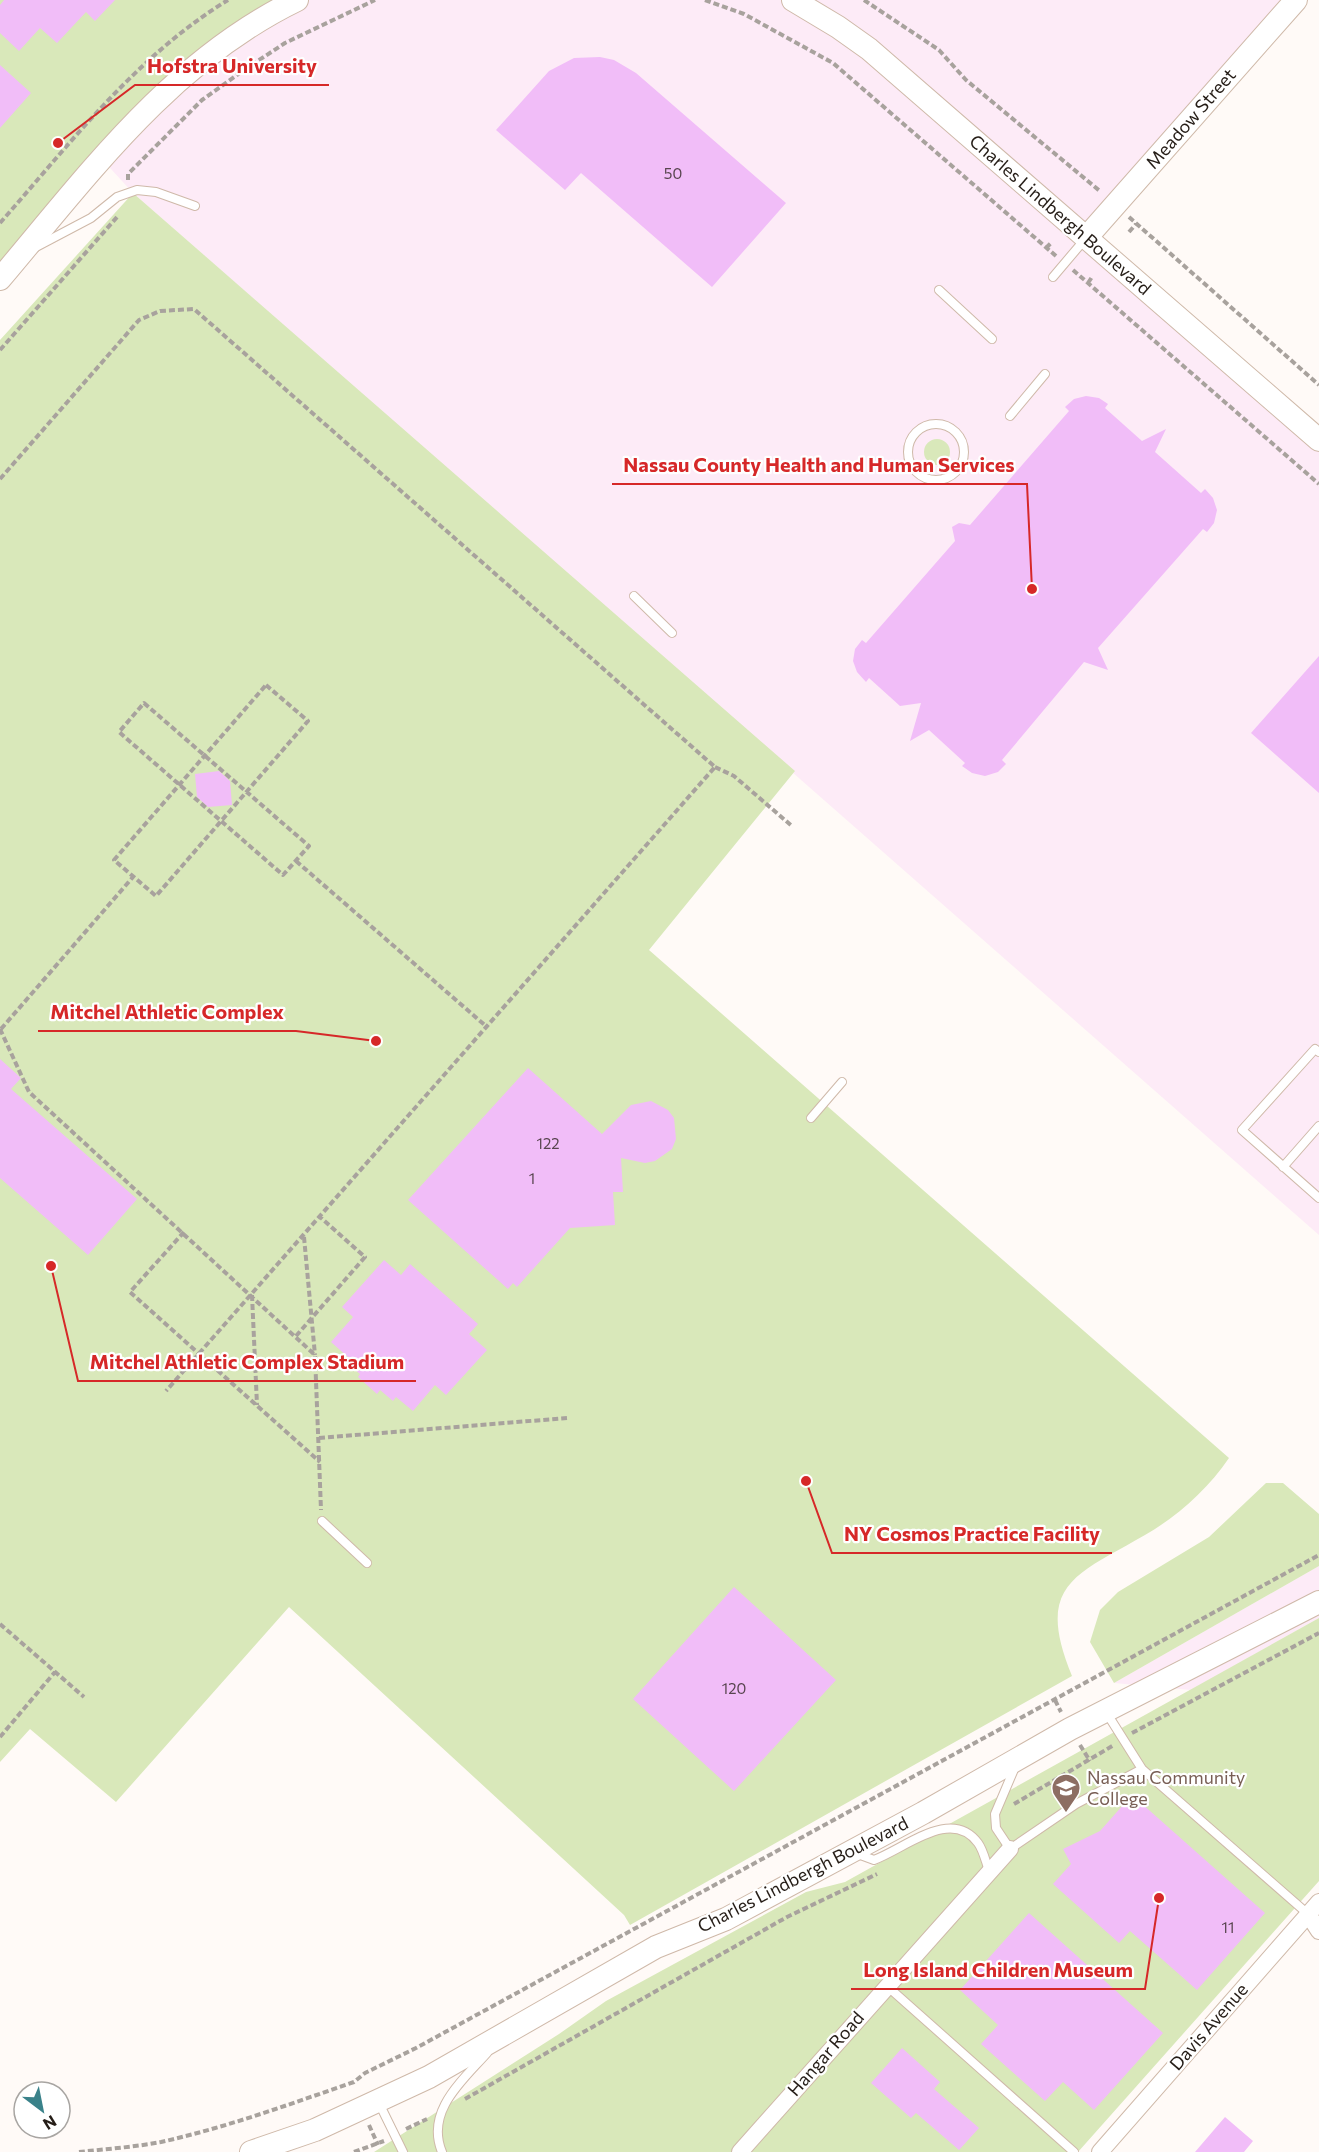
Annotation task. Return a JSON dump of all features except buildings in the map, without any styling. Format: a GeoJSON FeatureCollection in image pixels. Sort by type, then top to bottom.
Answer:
{"type":"FeatureCollection","features":[{"type":"Feature","properties":{"kind":"street"},"geometry":{"type":"LineString","coordinates":[[0,279],[125,132],[188,71],[231,38],[297,0]]}},
{"type":"Feature","properties":{"kind":"street","name":"Charles Lindbergh Boulevard"},"geometry":{"type":"LineString","coordinates":[[793,0],[838,27],[869,50],[1319,440]]}},
{"type":"Feature","properties":{"kind":"street","name":"Meadow Street"},"geometry":{"type":"LineString","coordinates":[[1086,238],[1296,0]]}},
{"type":"Feature","properties":{"kind":"street","name":"Charles Lindbergh Boulevard"},"geometry":{"type":"LineString","coordinates":[[251,2152],[315,2130],[429,2077],[656,1947],[726,1919],[852,1852],[1105,1710],[1319,1602]]}},
{"type":"Feature","properties":{"kind":"street","name":"Hangar Road"},"geometry":{"type":"LineString","coordinates":[[740,2152],[1010,1849]]}},
{"type":"Feature","properties":{"kind":"street"},"geometry":{"type":"LineString","coordinates":[[1313,1908],[1319,1931]]}},
{"type":"Feature","properties":{"kind":"street","name":"Davis Avenue"},"geometry":{"type":"LineString","coordinates":[[1100,2152],[1313,1908]]}},
{"type":"Feature","properties":{"kind":"lane"},"geometry":{"type":"LineString","coordinates":[[21,255],[91,218],[117,197],[130,192],[156,192],[195,206]]}},
{"type":"Feature","properties":{"kind":"lane"},"geometry":{"type":"LineString","coordinates":[[1053,277],[1086,238]]}},
{"type":"Feature","properties":{"kind":"lane"},"geometry":{"type":"LineString","coordinates":[[939,290],[992,339]]}},
{"type":"Feature","properties":{"kind":"lane"},"geometry":{"type":"LineString","coordinates":[[1010,416],[1045,374]]}},
{"type":"Feature","properties":{"kind":"lane"},"geometry":{"type":"LineString","coordinates":[[939,424],[948,426],[961,438],[964,456],[955,472],[938,480],[929,479],[914,469],[910,461],[910,442],[921,428],[939,424]]}},
{"type":"Feature","properties":{"kind":"lane"},"geometry":{"type":"LineString","coordinates":[[634,596],[672,633]]}},
{"type":"Feature","properties":{"kind":"lane"},"geometry":{"type":"LineString","coordinates":[[1319,1052],[1315,1049],[1242,1130],[1319,1198]]}},
{"type":"Feature","properties":{"kind":"lane"},"geometry":{"type":"LineString","coordinates":[[811,1118],[842,1082]]}},
{"type":"Feature","properties":{"kind":"lane"},"geometry":{"type":"LineString","coordinates":[[1283,1167],[1319,1126]]}},
{"type":"Feature","properties":{"kind":"lane"},"geometry":{"type":"LineString","coordinates":[[322,1521],[367,1563]]}},
{"type":"Feature","properties":{"kind":"lane"},"geometry":{"type":"LineString","coordinates":[[1105,1710],[1142,1769],[1313,1908]]}},
{"type":"Feature","properties":{"kind":"lane"},"geometry":{"type":"LineString","coordinates":[[1020,1758],[995,1814],[996,1828],[1010,1849],[1076,1803],[1142,1769]]}},
{"type":"Feature","properties":{"kind":"lane"},"geometry":{"type":"LineString","coordinates":[[852,1852],[874,1860],[949,1827],[965,1829],[979,1844],[990,1873]]}},
{"type":"Feature","properties":{"kind":"lane"},"geometry":{"type":"LineString","coordinates":[[886,1986],[1074,2152]]}},
{"type":"Feature","properties":{"kind":"lane"},"geometry":{"type":"LineString","coordinates":[[442,2152],[439,2145],[438,2117],[449,2096],[502,2037]]}},
{"type":"Feature","properties":{"kind":"lane"},"geometry":{"type":"LineString","coordinates":[[377,2101],[403,2152]]}},
{"type":"Feature","properties":{"kind":"path"},"geometry":{"type":"LineString","coordinates":[[0,223],[138,69],[185,30],[228,0]]}},
{"type":"Feature","properties":{"kind":"path"},"geometry":{"type":"LineString","coordinates":[[0,350],[131,202],[128,174],[202,100],[285,43],[375,0]]}},
{"type":"Feature","properties":{"kind":"path"},"geometry":{"type":"LineString","coordinates":[[705,0],[744,14],[833,63],[1319,484]]}},
{"type":"Feature","properties":{"kind":"path"},"geometry":{"type":"LineString","coordinates":[[864,0],[939,50],[966,80],[1116,204],[1319,385]]}},
{"type":"Feature","properties":{"kind":"path"},"geometry":{"type":"LineString","coordinates":[[1129,232],[1136,224]]}},
{"type":"Feature","properties":{"kind":"path"},"geometry":{"type":"LineString","coordinates":[[1046,248],[1052,242]]}},
{"type":"Feature","properties":{"kind":"path"},"geometry":{"type":"LineString","coordinates":[[1088,283],[1092,277]]}},
{"type":"Feature","properties":{"kind":"path"},"geometry":{"type":"LineString","coordinates":[[0,479],[139,320],[160,311],[194,309],[715,767],[734,776],[793,827]]}},
{"type":"Feature","properties":{"kind":"path"},"geometry":{"type":"LineString","coordinates":[[266,685],[309,721],[156,897],[114,860],[205,756],[266,685]]}},
{"type":"Feature","properties":{"kind":"path"},"geometry":{"type":"LineString","coordinates":[[144,703],[205,756],[309,846],[283,875],[119,732],[144,703]]}},
{"type":"Feature","properties":{"kind":"path"},"geometry":{"type":"LineString","coordinates":[[166,1390],[715,767]]}},
{"type":"Feature","properties":{"kind":"path"},"geometry":{"type":"LineString","coordinates":[[296,861],[487,1027]]}},
{"type":"Feature","properties":{"kind":"path"},"geometry":{"type":"LineString","coordinates":[[134,877],[1,1029],[29,1092],[252,1294],[315,1355]]}},
{"type":"Feature","properties":{"kind":"path"},"geometry":{"type":"LineString","coordinates":[[296,1336],[365,1257],[320,1217]]}},
{"type":"Feature","properties":{"kind":"path"},"geometry":{"type":"LineString","coordinates":[[184,1232],[130,1292],[320,1462]]}},
{"type":"Feature","properties":{"kind":"path"},"geometry":{"type":"LineString","coordinates":[[303,1236],[315,1355],[322,1521]]}},
{"type":"Feature","properties":{"kind":"path"},"geometry":{"type":"LineString","coordinates":[[252,1294],[257,1405]]}},
{"type":"Feature","properties":{"kind":"path"},"geometry":{"type":"LineString","coordinates":[[319,1438],[567,1418]]}},
{"type":"Feature","properties":{"kind":"path"},"geometry":{"type":"LineString","coordinates":[[80,2152],[160,2142],[273,2112],[354,2082],[365,2073],[416,2048],[1319,1555]]}},
{"type":"Feature","properties":{"kind":"path"},"geometry":{"type":"LineString","coordinates":[[0,1624],[84,1697]]}},
{"type":"Feature","properties":{"kind":"path"},"geometry":{"type":"LineString","coordinates":[[995,1814],[1077,1770],[1139,1728],[1319,1633]]}},
{"type":"Feature","properties":{"kind":"path"},"geometry":{"type":"LineString","coordinates":[[0,1737],[55,1672]]}},
{"type":"Feature","properties":{"kind":"path"},"geometry":{"type":"LineString","coordinates":[[354,2152],[378,2145],[394,2134],[442,2110],[787,1917],[878,1873]]}},
{"type":"Feature","properties":{"kind":"shaded area"},"geometry":{"type":"Polygon","coordinates":[[[295,0],[1302,0],[1092,238],[1319,434],[1319,1235],[133,193],[100,157],[295,0]]]}},
{"type":"Feature","properties":{"kind":"shaded area"},"geometry":{"type":"Polygon","coordinates":[[[1319,1566],[1319,1618],[1191,1690],[1114,1683],[1319,1566]]]}},
{"type":"Feature","properties":{"kind":"green space"},"geometry":{"type":"Polygon","coordinates":[[[0,0],[297,0],[231,38],[0,279],[0,0]]]}},
{"type":"Feature","properties":{"kind":"green space"},"geometry":{"type":"Polygon","coordinates":[[[133,193],[795,771],[649,950],[1229,1458],[1202,1491],[1181,1510],[1157,1528],[1099,1561],[1068,1586],[1060,1602],[1058,1621],[1061,1645],[1072,1676],[630,1925],[624,1915],[289,1607],[116,1802],[30,1729],[0,1762],[0,340],[133,193]]]}},
{"type":"Feature","properties":{"kind":"green space"},"geometry":{"type":"Polygon","coordinates":[[[937,439],[946,443],[950,452],[946,461],[937,465],[928,461],[924,452],[928,443],[937,439]]]}},
{"type":"Feature","properties":{"kind":"green space"},"geometry":{"type":"Polygon","coordinates":[[[1266,1483],[1283,1483],[1319,1514],[1319,1566],[1114,1683],[1090,1642],[1100,1610],[1118,1592],[1209,1537],[1266,1483]]]}},
{"type":"Feature","properties":{"kind":"green space","name":"Nassau Community College"},"geometry":{"type":"Polygon","coordinates":[[[1319,1618],[1319,1881],[1078,2152],[374,2152],[559,2034],[606,2001],[806,1892],[845,1882],[1319,1618]]]}},
{"type":"Feature","properties":{"kind":"place","name":"Hofstra University"},"geometry":{"type":"Point","coordinates":[58,143]}},
{"type":"Feature","properties":{"kind":"place","name":"Nassau County Health and Human Services"},"geometry":{"type":"Point","coordinates":[1032,589]}},
{"type":"Feature","properties":{"kind":"place","name":"Mitchel Athletic Complex"},"geometry":{"type":"Point","coordinates":[376,1041]}},
{"type":"Feature","properties":{"kind":"place","name":"Mitchel Athletic Complex Stadium"},"geometry":{"type":"Point","coordinates":[51,1266]}},
{"type":"Feature","properties":{"kind":"place","name":"NY Cosmos Practice Facility"},"geometry":{"type":"Point","coordinates":[806,1481]}},
{"type":"Feature","properties":{"kind":"place","name":"Nassau Community College"},"geometry":{"type":"Point","coordinates":[1066,1814]}},
{"type":"Feature","properties":{"kind":"place","name":"Long Island Children Museum"},"geometry":{"type":"Point","coordinates":[1159,1898]}}]}
